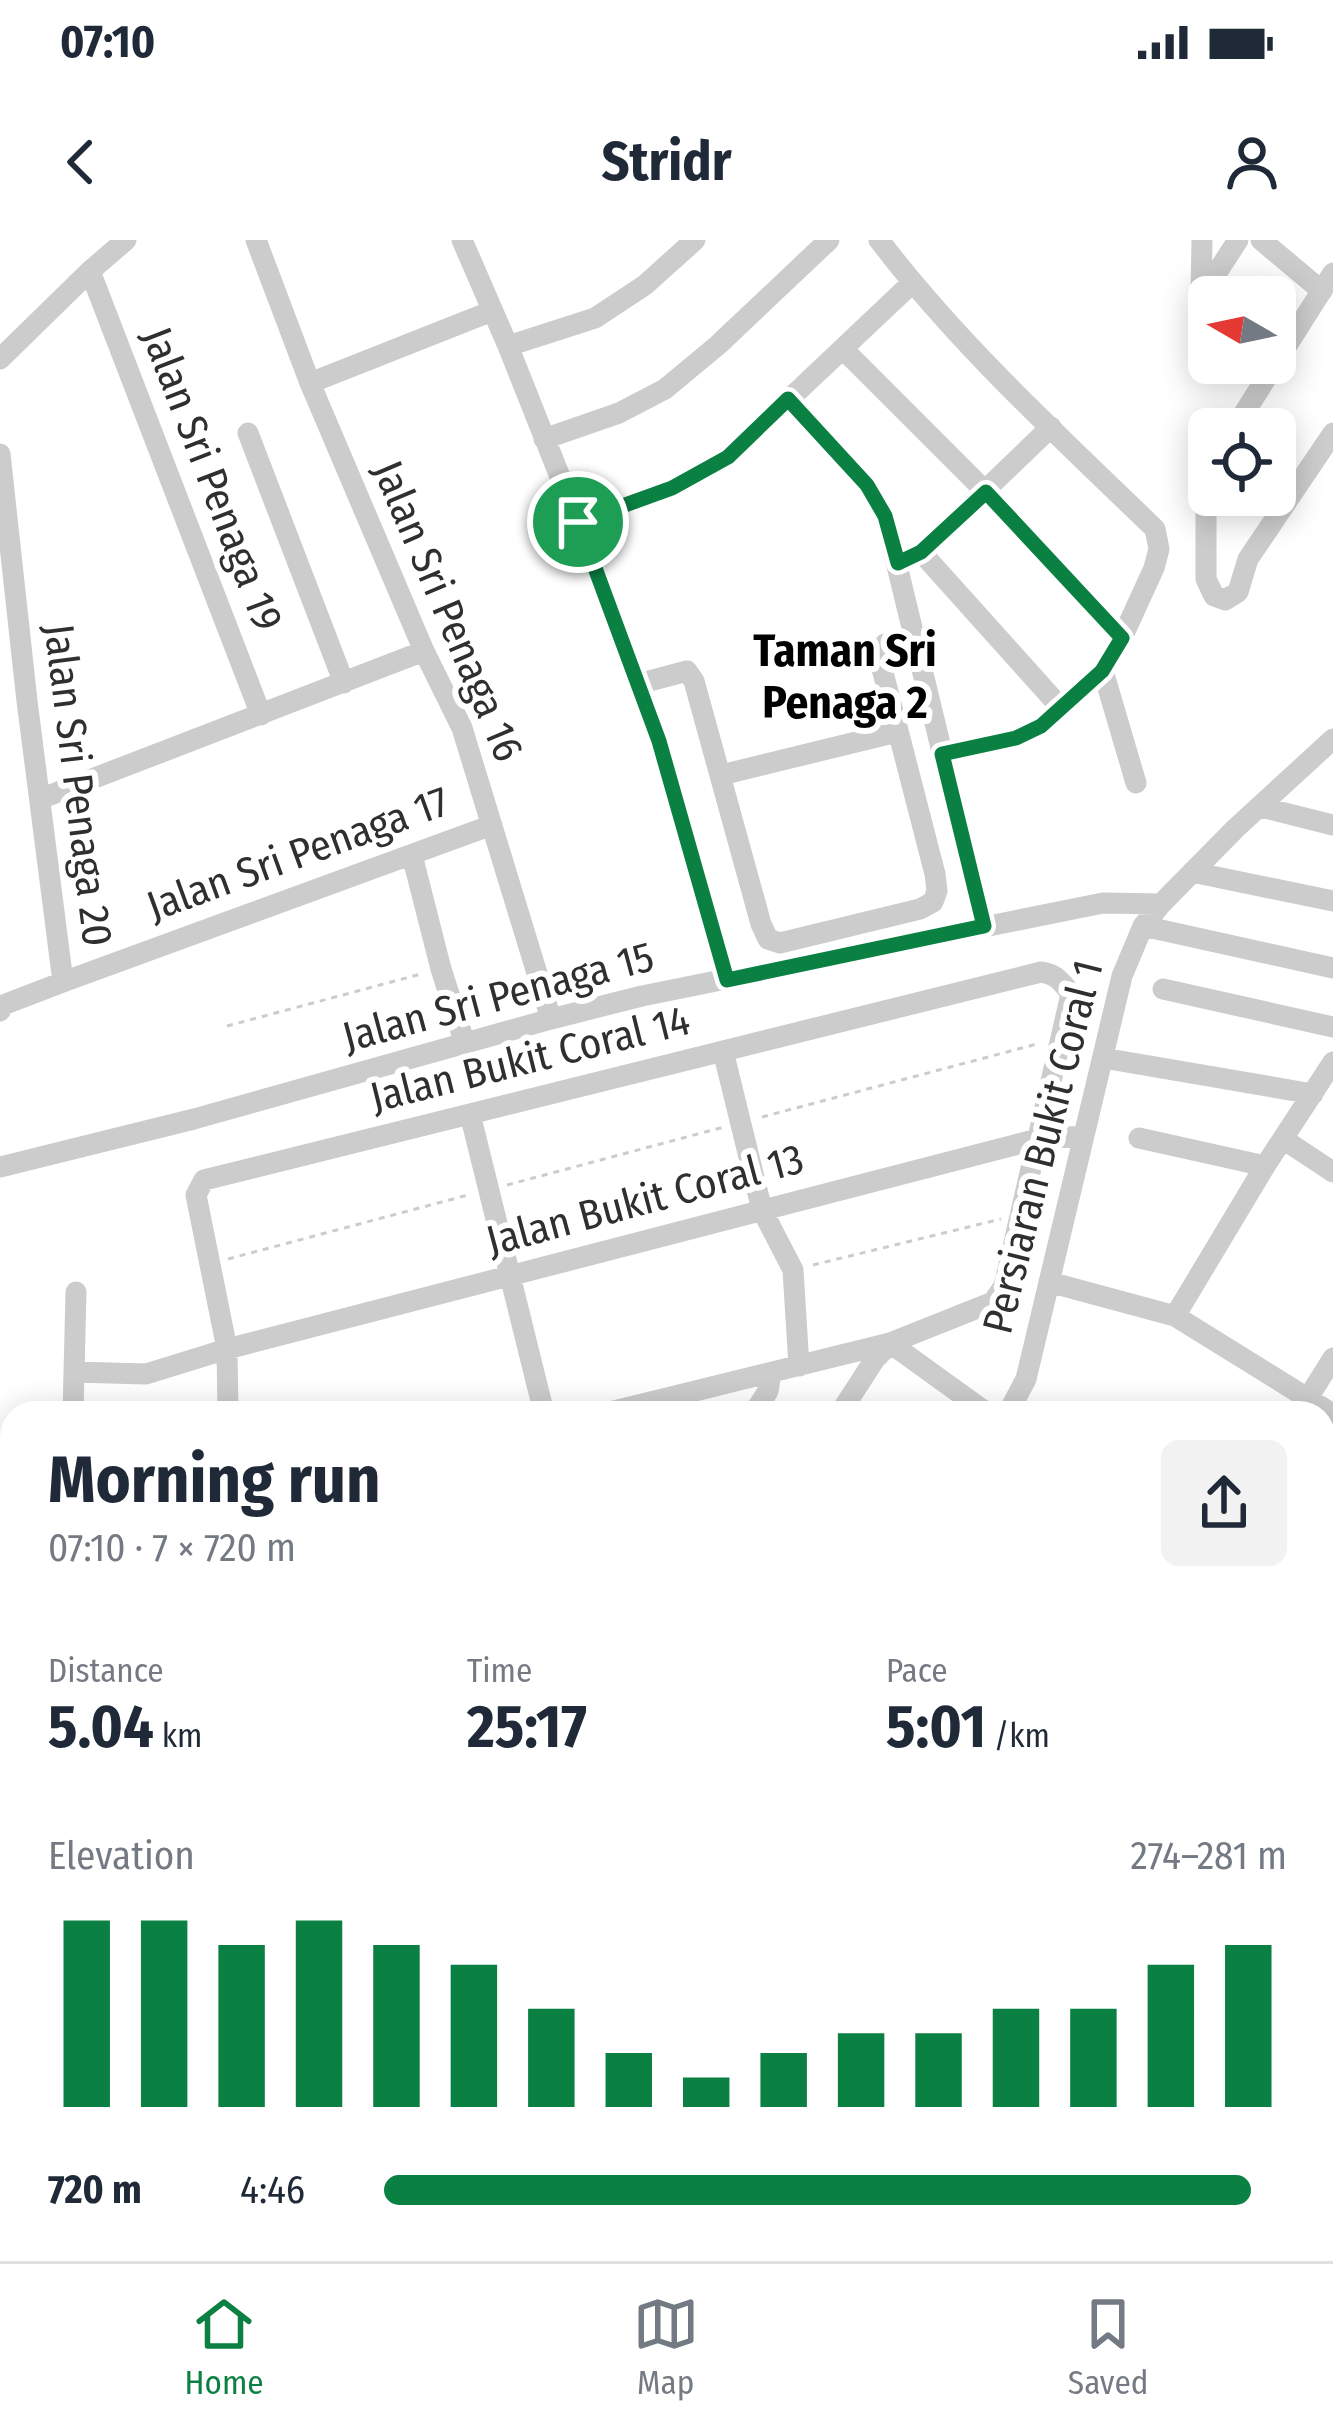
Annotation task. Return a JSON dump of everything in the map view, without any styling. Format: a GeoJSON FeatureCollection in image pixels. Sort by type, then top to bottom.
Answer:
{"type":"FeatureCollection","features":[{"type":"Feature","properties":{"kind":"street"},"geometry":{"type":"LineString","coordinates":[[0,358],[126,240]]}},
{"type":"Feature","properties":{"kind":"street","name":"Jalan Sri Penaga 16"},"geometry":{"type":"LineString","coordinates":[[256,240],[310,383],[424,651],[462,728],[551,1019]]}},
{"type":"Feature","properties":{"kind":"street"},"geometry":{"type":"LineString","coordinates":[[462,240],[578,522],[659,741],[727,980]]}},
{"type":"Feature","properties":{"kind":"street"},"geometry":{"type":"LineString","coordinates":[[508,346],[595,318],[645,285],[694,240]]}},
{"type":"Feature","properties":{"kind":"street"},"geometry":{"type":"LineString","coordinates":[[544,439],[619,413],[664,389],[830,240]]}},
{"type":"Feature","properties":{"kind":"street"},"geometry":{"type":"LineString","coordinates":[[879,240],[912,283],[1155,529],[1159,549],[1122,638],[1102,671],[1062,709],[1016,738],[942,754]]}},
{"type":"Feature","properties":{"kind":"street"},"geometry":{"type":"LineString","coordinates":[[1202,240],[1201,297],[1238,240]]}},
{"type":"Feature","properties":{"kind":"street"},"geometry":{"type":"LineString","coordinates":[[1247,408],[1327,282],[1261,240]]}},
{"type":"Feature","properties":{"kind":"street","name":"Jalan Sri Penaga 19"},"geometry":{"type":"LineString","coordinates":[[90,271],[261,716]]}},
{"type":"Feature","properties":{"kind":"street"},"geometry":{"type":"LineString","coordinates":[[578,522],[672,488],[728,457],[912,283]]}},
{"type":"Feature","properties":{"kind":"street"},"geometry":{"type":"LineString","coordinates":[[310,383],[492,311]]}},
{"type":"Feature","properties":{"kind":"street"},"geometry":{"type":"LineString","coordinates":[[843,349],[1122,638]]}},
{"type":"Feature","properties":{"kind":"street"},"geometry":{"type":"LineString","coordinates":[[788,399],[867,485],[885,516],[983,920]]}},
{"type":"Feature","properties":{"kind":"street"},"geometry":{"type":"LineString","coordinates":[[898,563],[921,552],[1051,427]]}},
{"type":"Feature","properties":{"kind":"street"},"geometry":{"type":"LineString","coordinates":[[248,433],[344,683]]}},
{"type":"Feature","properties":{"kind":"street"},"geometry":{"type":"LineString","coordinates":[[1296,488],[1333,433]]}},
{"type":"Feature","properties":{"kind":"street","name":"Jalan Sri Penaga 20"},"geometry":{"type":"LineString","coordinates":[[0,454],[63,982]]}},
{"type":"Feature","properties":{"kind":"street"},"geometry":{"type":"LineString","coordinates":[[1206,516],[1206,579],[1214,596],[1225,600],[1238,592],[1248,559],[1277,516]]}},
{"type":"Feature","properties":{"kind":"street"},"geometry":{"type":"LineString","coordinates":[[921,552],[1062,709]]}},
{"type":"Feature","properties":{"kind":"street"},"geometry":{"type":"LineString","coordinates":[[638,684],[687,670],[694,681],[761,924],[768,939],[780,943],[920,909],[933,902],[938,891],[878,653],[884,644],[915,637]]}},
{"type":"Feature","properties":{"kind":"street"},"geometry":{"type":"LineString","coordinates":[[40,800],[424,651]]}},
{"type":"Feature","properties":{"kind":"street"},"geometry":{"type":"LineString","coordinates":[[1102,671],[1136,783]]}},
{"type":"Feature","properties":{"kind":"street"},"geometry":{"type":"LineString","coordinates":[[722,775],[897,732]]}},
{"type":"Feature","properties":{"kind":"street","name":"Persiaran Bukit Coral 1"},"geometry":{"type":"LineString","coordinates":[[1014,1401],[1026,1379],[1122,976],[1143,926],[1192,872],[1333,740]]}},
{"type":"Feature","properties":{"kind":"street"},"geometry":{"type":"LineString","coordinates":[[1261,807],[1333,825]]}},
{"type":"Feature","properties":{"kind":"street","name":"Jalan Sri Penaga 17"},"geometry":{"type":"LineString","coordinates":[[0,1011],[4,1005],[63,982],[492,825]]}},
{"type":"Feature","properties":{"kind":"street"},"geometry":{"type":"LineString","coordinates":[[412,855],[465,1044]]}},
{"type":"Feature","properties":{"kind":"street"},"geometry":{"type":"LineString","coordinates":[[1192,872],[1333,901]]}},
{"type":"Feature","properties":{"kind":"street"},"geometry":{"type":"LineString","coordinates":[[938,891],[983,920]]}},
{"type":"Feature","properties":{"kind":"street","name":"Jalan Sri Penaga 15"},"geometry":{"type":"LineString","coordinates":[[0,1164],[194,1119],[551,1019],[983,920],[1103,903],[1162,904]]}},
{"type":"Feature","properties":{"kind":"street"},"geometry":{"type":"LineString","coordinates":[[1143,926],[1333,968]]}},
{"type":"Feature","properties":{"kind":"street","name":"Jalan Bukit Coral 14"},"geometry":{"type":"LineString","coordinates":[[209,1264],[196,1195],[204,1180],[1041,972],[1053,974],[1071,994],[1004,1286],[994,1302],[890,1343]]}},
{"type":"Feature","properties":{"kind":"street"},"geometry":{"type":"LineString","coordinates":[[1163,989],[1333,1027]]}},
{"type":"Feature","properties":{"kind":"street"},"geometry":{"type":"LineString","coordinates":[[724,1051],[762,1210],[794,1270],[799,1366]]}},
{"type":"Feature","properties":{"kind":"street"},"geometry":{"type":"LineString","coordinates":[[1103,1058],[1312,1094]]}},
{"type":"Feature","properties":{"kind":"street"},"geometry":{"type":"LineString","coordinates":[[1174,1316],[1333,1062]]}},
{"type":"Feature","properties":{"kind":"street"},"geometry":{"type":"LineString","coordinates":[[470,1114],[541,1401]]}},
{"type":"Feature","properties":{"kind":"street","name":"Jalan Bukit Coral 13"},"geometry":{"type":"LineString","coordinates":[[74,1372],[146,1374],[1038,1139],[1084,1136]]}},
{"type":"Feature","properties":{"kind":"street"},"geometry":{"type":"LineString","coordinates":[[1139,1138],[1265,1166]]}},
{"type":"Feature","properties":{"kind":"street"},"geometry":{"type":"LineString","coordinates":[[1283,1139],[1333,1172]]}},
{"type":"Feature","properties":{"kind":"street"},"geometry":{"type":"LineString","coordinates":[[209,1264],[227,1349],[228,1401]]}},
{"type":"Feature","properties":{"kind":"street"},"geometry":{"type":"LineString","coordinates":[[1049,1282],[1174,1316],[1313,1401]]}},
{"type":"Feature","properties":{"kind":"street"},"geometry":{"type":"LineString","coordinates":[[73,1401],[76,1292]]}},
{"type":"Feature","properties":{"kind":"street"},"geometry":{"type":"LineString","coordinates":[[656,1401],[890,1343]]}},
{"type":"Feature","properties":{"kind":"street"},"geometry":{"type":"LineString","coordinates":[[890,1343],[952,1401]]}},
{"type":"Feature","properties":{"kind":"street"},"geometry":{"type":"LineString","coordinates":[[848,1401],[890,1343]]}},
{"type":"Feature","properties":{"kind":"street"},"geometry":{"type":"LineString","coordinates":[[1308,1398],[1333,1358]]}},
{"type":"Feature","properties":{"kind":"street"},"geometry":{"type":"LineString","coordinates":[[761,1401],[771,1373]]}},
{"type":"Feature","properties":{"kind":"path"},"geometry":{"type":"LineString","coordinates":[[227,1026],[441,969]]}},
{"type":"Feature","properties":{"kind":"path"},"geometry":{"type":"LineString","coordinates":[[209,1264],[1062,1037]]}},
{"type":"Feature","properties":{"kind":"path"},"geometry":{"type":"LineString","coordinates":[[794,1270],[1020,1214]]}},
{"type":"Feature","properties":{"kind":"district","name":"Taman Sri Penaga 2"},"geometry":{"type":"Point","coordinates":[845,677]}},
{"type":"Feature","properties":{"kind":"route"},"geometry":{"type":"LineString","coordinates":[[788,399],[867,485],[885,516],[898,563],[921,552],[986,492],[1122,638],[1102,671],[1041,726],[1016,738],[942,754],[984,926],[727,980],[659,741],[578,522],[672,488],[728,457],[788,399]]}}]}
